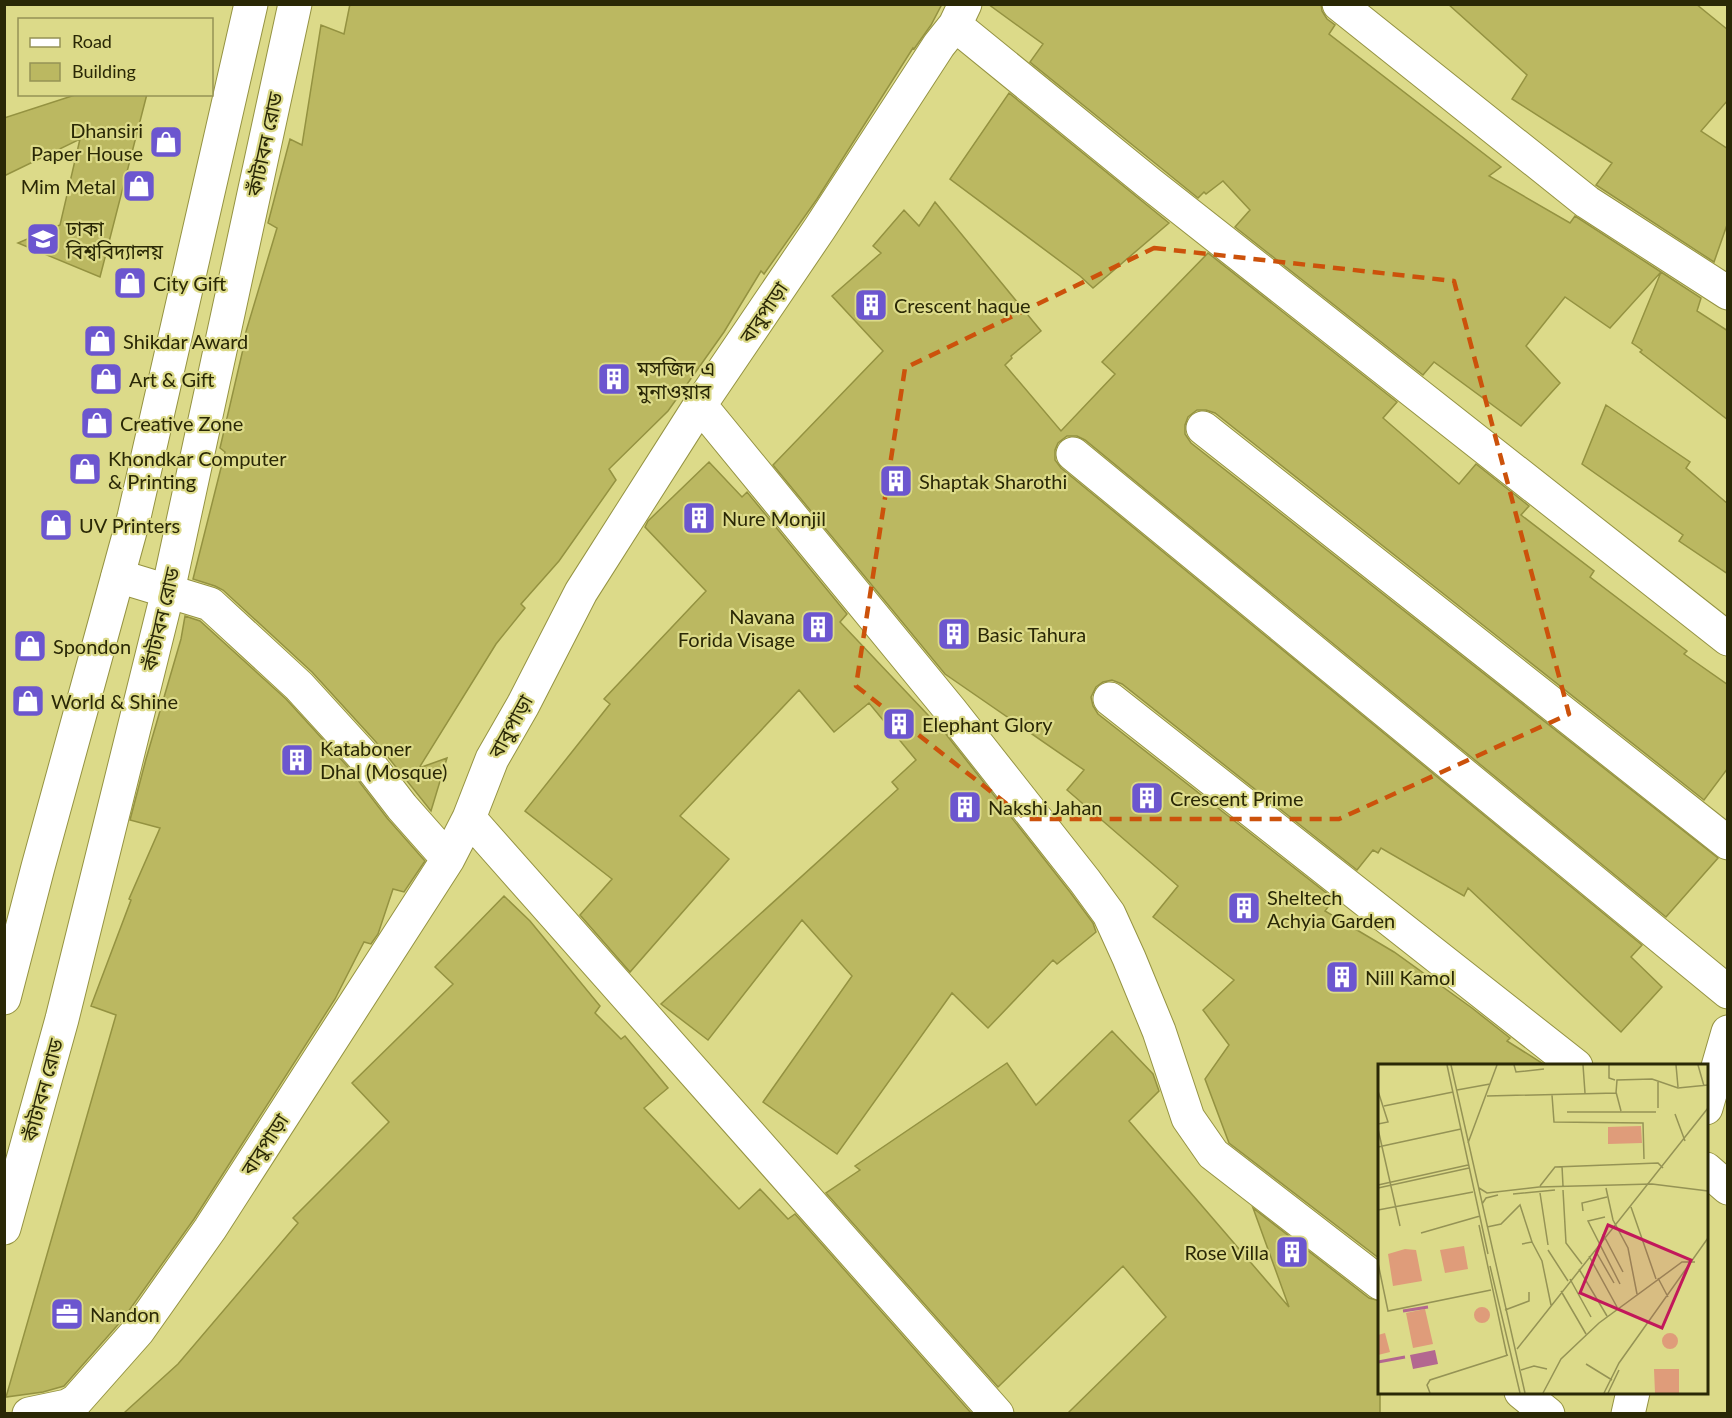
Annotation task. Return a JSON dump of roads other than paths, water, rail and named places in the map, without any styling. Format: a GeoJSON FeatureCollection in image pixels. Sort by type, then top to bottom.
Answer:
{"type":"FeatureCollection","features":[{"type":"Feature","properties":{"kind":"street"},"geometry":{"type":"LineString","coordinates":[[4,998],[137,506],[251,4]]}},
{"type":"Feature","properties":{"kind":"street","name":"কাঁটাবন রোড"},"geometry":{"type":"LineString","coordinates":[[4,1228],[62,1019],[168,591],[295,4]]}},
{"type":"Feature","properties":{"kind":"street"},"geometry":{"type":"LineString","coordinates":[[1339,4],[1587,202],[1728,293]]}},
{"type":"Feature","properties":{"kind":"street"},"geometry":{"type":"LineString","coordinates":[[960,15],[1149,183],[1728,639]]}},
{"type":"Feature","properties":{"kind":"street","name":"বাবুপাড়া"},"geometry":{"type":"LineString","coordinates":[[29,1413],[67,1406],[76,1401],[138,1331],[210,1229],[448,859],[469,818],[492,759],[523,705],[581,592],[700,405],[960,15]]}},
{"type":"Feature","properties":{"kind":"street"},"geometry":{"type":"LineString","coordinates":[[700,405],[951,711],[1109,914],[1159,1031],[1188,1118],[1213,1154],[1378,1281]]}},
{"type":"Feature","properties":{"kind":"street"},"geometry":{"type":"LineString","coordinates":[[1203,428],[1728,843]]}},
{"type":"Feature","properties":{"kind":"street"},"geometry":{"type":"LineString","coordinates":[[1073,454],[1728,992]]}},
{"type":"Feature","properties":{"kind":"street"},"geometry":{"type":"LineString","coordinates":[[118,576],[210,604],[291,679],[362,755],[402,807],[448,859]]}},
{"type":"Feature","properties":{"kind":"street"},"geometry":{"type":"LineString","coordinates":[[1110,699],[1575,1064]]}},
{"type":"Feature","properties":{"kind":"street"},"geometry":{"type":"LineString","coordinates":[[469,818],[997,1413]]}},
{"type":"Feature","properties":{"kind":"street"},"geometry":{"type":"LineString","coordinates":[[1708,1104],[1728,1032]]}},
{"type":"Feature","properties":{"kind":"street"},"geometry":{"type":"LineString","coordinates":[[1708,1170],[1728,1188]]}},
{"type":"Feature","properties":{"kind":"street"},"geometry":{"type":"LineString","coordinates":[[1524,1394],[1548,1413]]}},
{"type":"Feature","properties":{"kind":"street"},"geometry":{"type":"LineString","coordinates":[[1628,1413],[1633,1394]]}},
{"type":"Feature","properties":{"kind":"place","name":"Dhansiri Paper House"},"geometry":{"type":"Point","coordinates":[166,142]}},
{"type":"Feature","properties":{"kind":"place","name":"Mim Metal"},"geometry":{"type":"Point","coordinates":[139,186]}},
{"type":"Feature","properties":{"kind":"place","name":"ঢাকা বিশ্ববিদ্যালয়"},"geometry":{"type":"Point","coordinates":[43,239]}},
{"type":"Feature","properties":{"kind":"place","name":"City Gift"},"geometry":{"type":"Point","coordinates":[130,283]}},
{"type":"Feature","properties":{"kind":"place","name":"Crescent haque"},"geometry":{"type":"Point","coordinates":[871,305]}},
{"type":"Feature","properties":{"kind":"place","name":"Shikdar Award"},"geometry":{"type":"Point","coordinates":[100,341]}},
{"type":"Feature","properties":{"kind":"place","name":"Art & Gift"},"geometry":{"type":"Point","coordinates":[106,379]}},
{"type":"Feature","properties":{"kind":"place","name":"মসজিদ এ মুনাওয়ার"},"geometry":{"type":"Point","coordinates":[614,379]}},
{"type":"Feature","properties":{"kind":"place","name":"Creative Zone"},"geometry":{"type":"Point","coordinates":[97,423]}},
{"type":"Feature","properties":{"kind":"place","name":"Khondkar Computer & Printing"},"geometry":{"type":"Point","coordinates":[85,469]}},
{"type":"Feature","properties":{"kind":"place","name":"Shaptak Sharothi"},"geometry":{"type":"Point","coordinates":[896,481]}},
{"type":"Feature","properties":{"kind":"place","name":"Nure Monjil"},"geometry":{"type":"Point","coordinates":[699,518]}},
{"type":"Feature","properties":{"kind":"place","name":"UV Printers"},"geometry":{"type":"Point","coordinates":[56,525]}},
{"type":"Feature","properties":{"kind":"place","name":"Navana Forida Visage"},"geometry":{"type":"Point","coordinates":[818,627]}},
{"type":"Feature","properties":{"kind":"place","name":"Basic Tahura"},"geometry":{"type":"Point","coordinates":[954,634]}},
{"type":"Feature","properties":{"kind":"place","name":"Spondon"},"geometry":{"type":"Point","coordinates":[30,646]}},
{"type":"Feature","properties":{"kind":"place","name":"World & Shine"},"geometry":{"type":"Point","coordinates":[28,701]}},
{"type":"Feature","properties":{"kind":"place","name":"Elephant Glory"},"geometry":{"type":"Point","coordinates":[899,724]}},
{"type":"Feature","properties":{"kind":"place","name":"Kataboner Dhal (Mosque)"},"geometry":{"type":"Point","coordinates":[297,760]}},
{"type":"Feature","properties":{"kind":"place","name":"Crescent Prime"},"geometry":{"type":"Point","coordinates":[1147,798]}},
{"type":"Feature","properties":{"kind":"place","name":"Nakshi Jahan"},"geometry":{"type":"Point","coordinates":[965,807]}},
{"type":"Feature","properties":{"kind":"place","name":"Sheltech Achyia Garden"},"geometry":{"type":"Point","coordinates":[1244,908]}},
{"type":"Feature","properties":{"kind":"place","name":"Nill Kamol"},"geometry":{"type":"Point","coordinates":[1342,977]}},
{"type":"Feature","properties":{"kind":"place","name":"Rose Villa"},"geometry":{"type":"Point","coordinates":[1292,1252]}},
{"type":"Feature","properties":{"kind":"place","name":"Nandon"},"geometry":{"type":"Point","coordinates":[67,1314]}}]}
